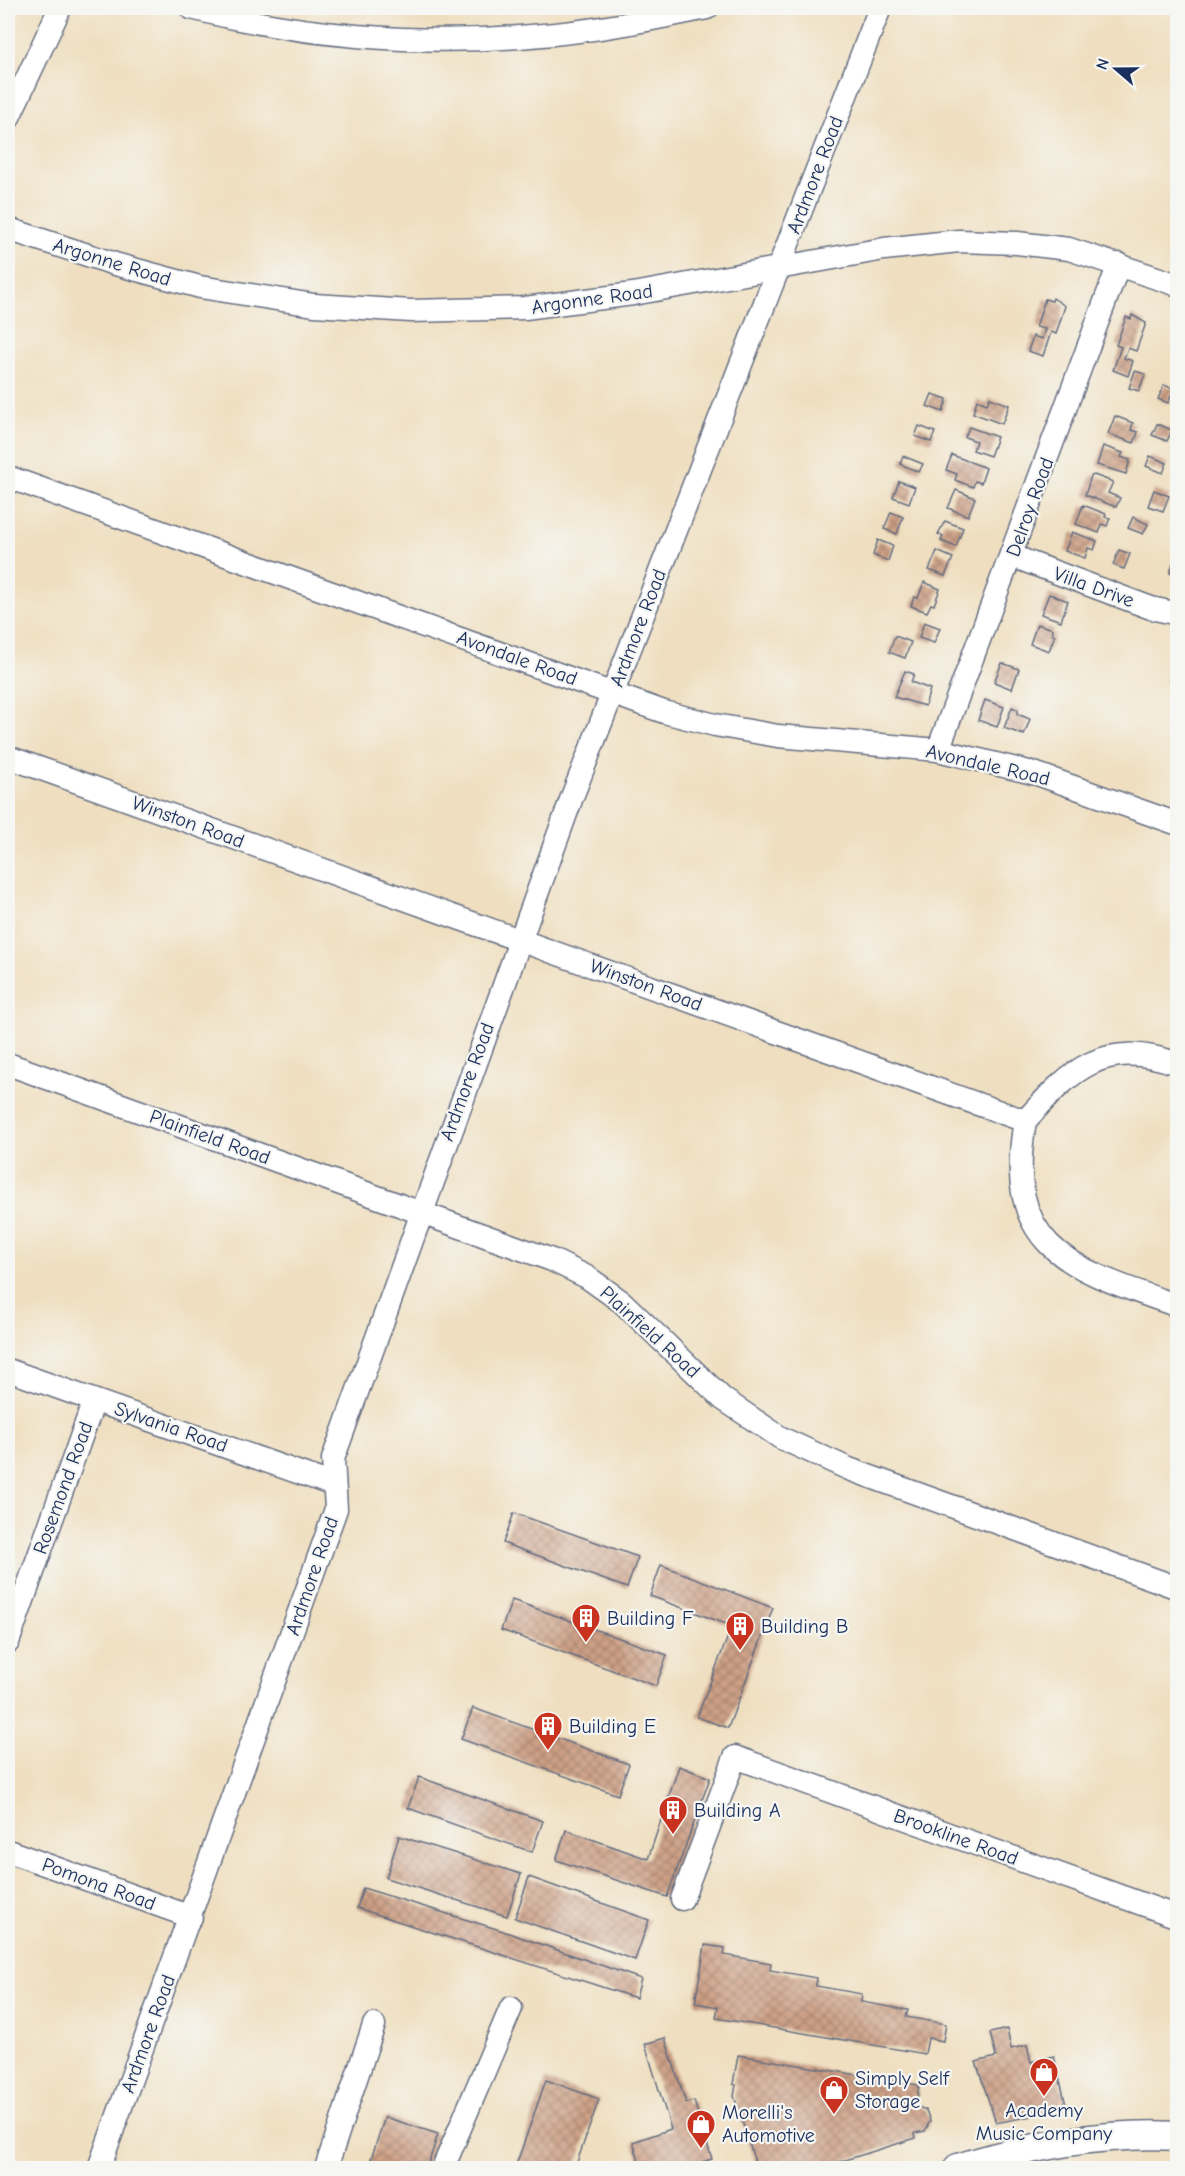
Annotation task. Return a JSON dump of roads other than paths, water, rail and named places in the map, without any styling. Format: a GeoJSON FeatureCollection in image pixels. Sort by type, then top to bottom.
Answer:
{"type":"FeatureCollection","features":[{"type":"Feature","properties":{"kind":"main road"},"geometry":{"type":"LineString","coordinates":[[958,2169],[1024,2149],[1060,2142],[1105,2137],[1178,2136]]}},
{"type":"Feature","properties":{"kind":"street"},"geometry":{"type":"LineString","coordinates":[[8,119],[60,8]]}},
{"type":"Feature","properties":{"kind":"street"},"geometry":{"type":"LineString","coordinates":[[191,8],[234,19],[299,30],[430,39],[530,37],[603,28],[707,8]]}},
{"type":"Feature","properties":{"kind":"street","name":"Ardmore Road"},"geometry":{"type":"LineString","coordinates":[[99,2169],[336,1509],[333,1459],[420,1212],[519,939],[880,8]]}},
{"type":"Feature","properties":{"kind":"street","name":"Argonne Road"},"geometry":{"type":"LineString","coordinates":[[8,229],[115,264],[200,287],[314,305],[411,311],[525,308],[633,294],[884,249],[959,242],[1017,243],[1069,249],[1178,285]]}},
{"type":"Feature","properties":{"kind":"street","name":"Delroy Road"},"geometry":{"type":"LineString","coordinates":[[938,750],[1119,264]]}},
{"type":"Feature","properties":{"kind":"street","name":"Avondale Road"},"geometry":{"type":"LineString","coordinates":[[8,477],[664,712],[745,731],[938,750],[1037,774],[1178,824]]}},
{"type":"Feature","properties":{"kind":"street","name":"Villa Drive"},"geometry":{"type":"LineString","coordinates":[[1012,556],[1151,608],[1178,614]]}},
{"type":"Feature","properties":{"kind":"street","name":"Winston Road"},"geometry":{"type":"LineString","coordinates":[[8,757],[1025,1121]]}},
{"type":"Feature","properties":{"kind":"street"},"geometry":{"type":"LineString","coordinates":[[1178,1064],[1138,1055],[1121,1055],[1099,1060],[1067,1076],[1025,1121],[1020,1163],[1022,1193],[1031,1220],[1044,1240],[1068,1261],[1097,1277],[1178,1306]]}},
{"type":"Feature","properties":{"kind":"street","name":"Plainfield Road"},"geometry":{"type":"LineString","coordinates":[[8,1064],[552,1260],[587,1277],[622,1302],[723,1399],[781,1438],[849,1468],[1178,1588]]}},
{"type":"Feature","properties":{"kind":"street","name":"Sylvania Road"},"geometry":{"type":"LineString","coordinates":[[8,1370],[334,1485]]}},
{"type":"Feature","properties":{"kind":"street","name":"Rosemond Road"},"geometry":{"type":"LineString","coordinates":[[8,1642],[94,1401]]}},
{"type":"Feature","properties":{"kind":"street","name":"Brookline Road"},"geometry":{"type":"LineString","coordinates":[[682,1899],[735,1756],[1178,1917]]}},
{"type":"Feature","properties":{"kind":"street","name":"Pomona Road"},"geometry":{"type":"LineString","coordinates":[[8,1851],[191,1917]]}},
{"type":"Feature","properties":{"kind":"street"},"geometry":{"type":"LineString","coordinates":[[443,2169],[511,2008]]}},
{"type":"Feature","properties":{"kind":"street"},"geometry":{"type":"LineString","coordinates":[[326,2169],[374,2025]]}},
{"type":"Feature","properties":{"kind":"place","name":"Building F"},"geometry":{"type":"Point","coordinates":[586,1644]}},
{"type":"Feature","properties":{"kind":"place","name":"Building B"},"geometry":{"type":"Point","coordinates":[740,1652]}},
{"type":"Feature","properties":{"kind":"place","name":"Building E"},"geometry":{"type":"Point","coordinates":[548,1752]}},
{"type":"Feature","properties":{"kind":"place","name":"Building A"},"geometry":{"type":"Point","coordinates":[673,1836]}},
{"type":"Feature","properties":{"kind":"place","name":"Academy Music Company"},"geometry":{"type":"Point","coordinates":[1044,2098]}},
{"type":"Feature","properties":{"kind":"place","name":"Simply Self Storage"},"geometry":{"type":"Point","coordinates":[834,2116]}},
{"type":"Feature","properties":{"kind":"place","name":"Morelli's Automotive"},"geometry":{"type":"Point","coordinates":[701,2150]}}]}
